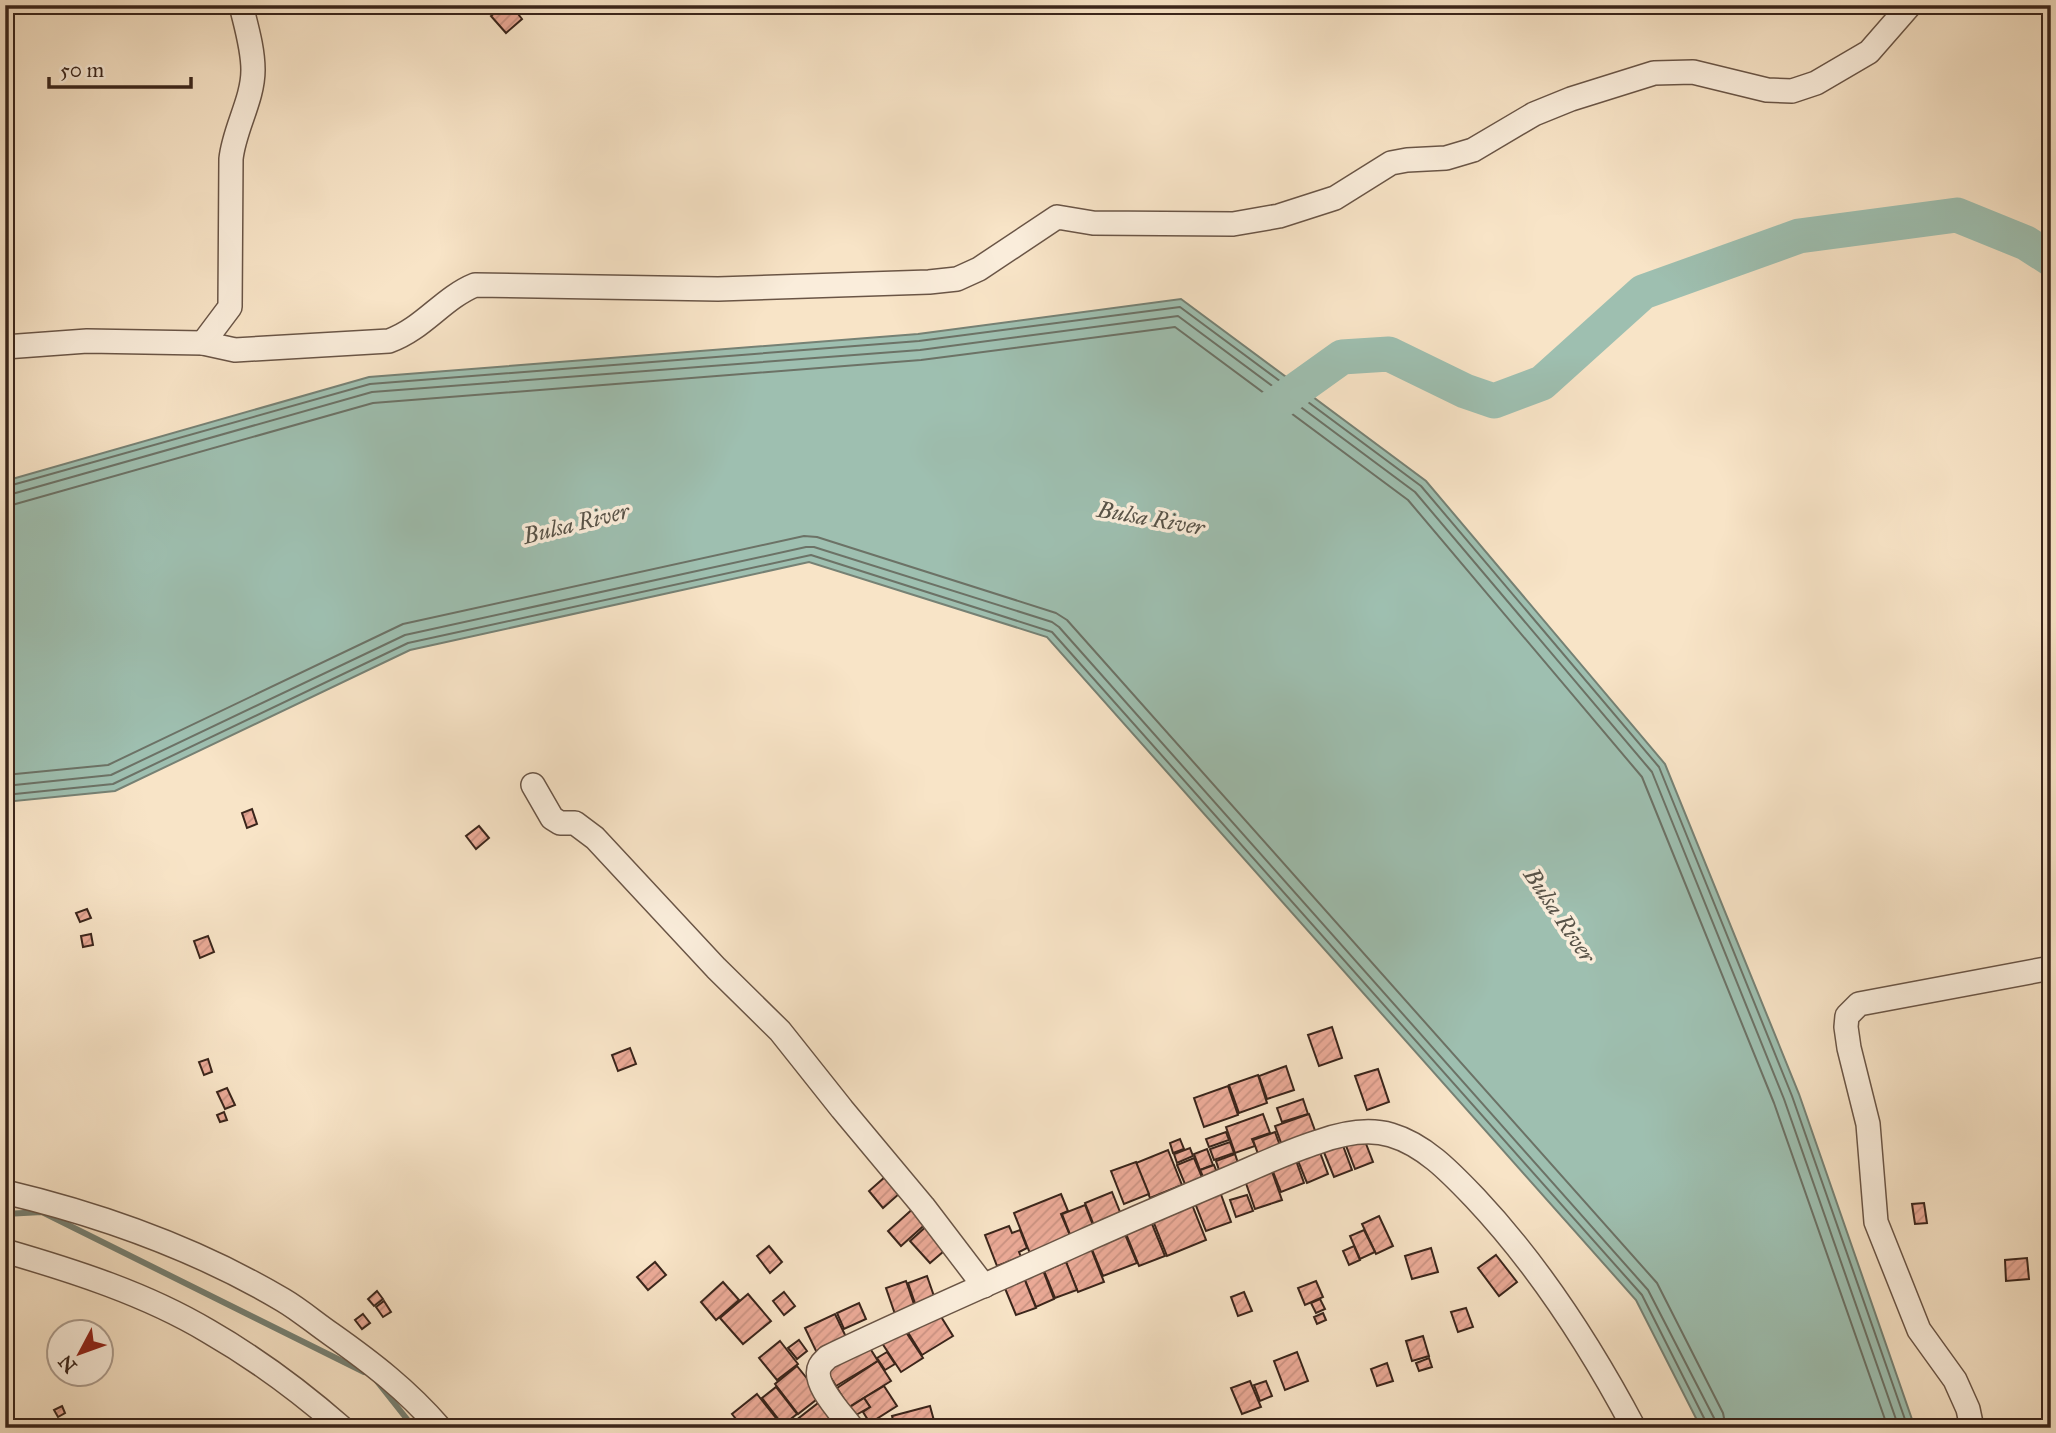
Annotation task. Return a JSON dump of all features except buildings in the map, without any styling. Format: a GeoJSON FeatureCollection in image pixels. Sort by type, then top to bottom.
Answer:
{"type":"FeatureCollection","features":[{"type":"Feature","properties":{"kind":"street"},"geometry":{"type":"LineString","coordinates":[[203,343],[230,307],[231,159],[233,142],[244,111],[253,71],[241,5]]}},
{"type":"Feature","properties":{"kind":"street"},"geometry":{"type":"LineString","coordinates":[[5,348],[87,341],[203,343],[235,350],[389,341],[405,335],[460,291],[475,285],[718,289],[957,279],[979,269],[1057,217],[1093,223],[1233,225],[1279,216],[1335,198],[1391,163],[1446,158],[1473,150],[1534,114],[1571,99],[1654,73],[1693,72],[1767,90],[1792,92],[1816,83],[1869,52],[1910,5]]}},
{"type":"Feature","properties":{"kind":"street"},"geometry":{"type":"LineString","coordinates":[[533,785],[552,818],[560,823],[575,823],[595,838],[716,968],[780,1031],[923,1206],[984,1286]]}},
{"type":"Feature","properties":{"kind":"street"},"geometry":{"type":"LineString","coordinates":[[1972,1428],[1968,1409],[1955,1380],[1919,1331],[1876,1222],[1868,1124],[1849,1048],[1847,1017],[1859,1004],[2051,968]]}},
{"type":"Feature","properties":{"kind":"street"},"geometry":{"type":"LineString","coordinates":[[852,1428],[827,1395],[818,1378],[820,1366],[828,1357],[920,1312],[1143,1214],[1320,1141],[1369,1131],[1390,1134],[1422,1150],[1445,1167],[1501,1225],[1557,1298],[1602,1369],[1634,1428]]}},
{"type":"Feature","properties":{"kind":"street"},"geometry":{"type":"LineString","coordinates":[[5,1192],[58,1205],[137,1231],[208,1260],[274,1295],[373,1363],[418,1403],[440,1428]]}},
{"type":"Feature","properties":{"kind":"street"},"geometry":{"type":"LineString","coordinates":[[5,1251],[94,1280],[150,1302],[208,1330],[270,1373],[341,1428]]}},
{"type":"Feature","properties":{"kind":"water","name":"Bulsa River"},"geometry":{"type":"Polygon","coordinates":[[[1181,299],[1426,481],[1665,764],[1799,1094],[1915,1428],[1701,1428],[1636,1300],[1047,637],[809,562],[410,650],[115,791],[5,802],[5,481],[369,377],[918,334],[1181,299]]]}},
{"type":"Feature","properties":{"kind":"waterway"},"geometry":{"type":"LineString","coordinates":[[1261,415],[1342,357],[1389,354],[1465,391],[1494,401],[1542,383],[1643,292],[1799,236],[1957,215],[2026,243],[2051,259]]}},
{"type":"Feature","properties":{"kind":"waterway"},"geometry":{"type":"LineString","coordinates":[[5,1214],[42,1212],[364,1372]]}},
{"type":"Feature","properties":{"kind":"waterway"},"geometry":{"type":"LineString","coordinates":[[376,1380],[414,1428]]}}]}
